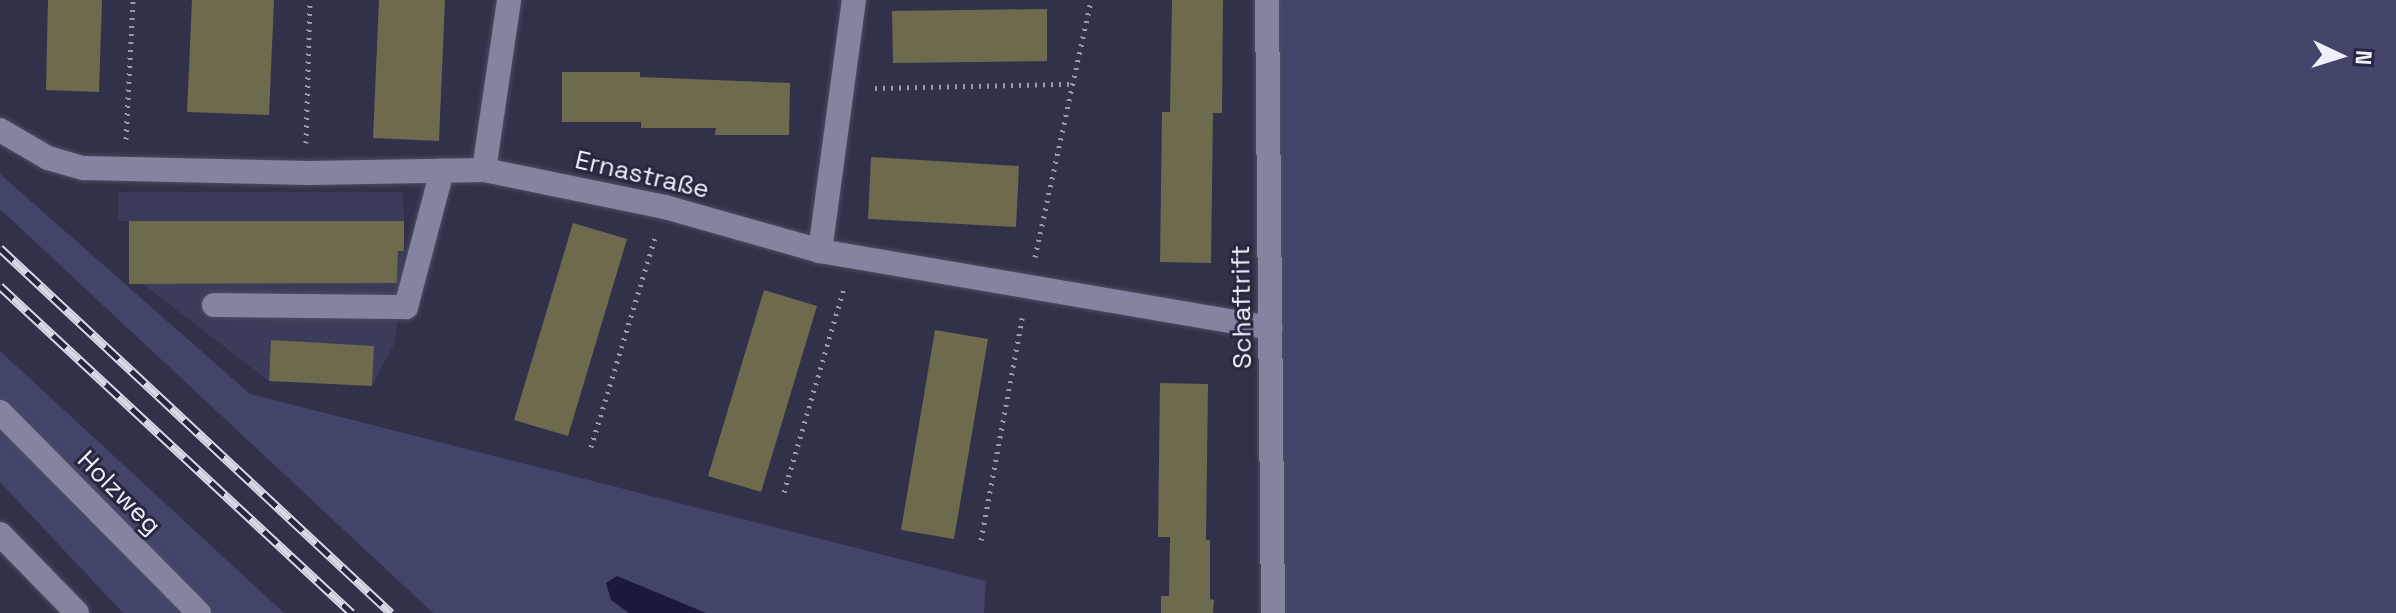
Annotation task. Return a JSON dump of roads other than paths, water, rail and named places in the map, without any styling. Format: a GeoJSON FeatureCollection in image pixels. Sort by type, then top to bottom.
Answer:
{"type":"FeatureCollection","features":[{"type":"Feature","properties":{"kind":"street"},"geometry":{"type":"LineString","coordinates":[[484,170],[509,0]]}},
{"type":"Feature","properties":{"kind":"street"},"geometry":{"type":"LineString","coordinates":[[820,251],[854,0]]}},
{"type":"Feature","properties":{"kind":"street","name":"Schaftrift"},"geometry":{"type":"LineString","coordinates":[[1267,0],[1273,613]]}},
{"type":"Feature","properties":{"kind":"street","name":"Ernastraße"},"geometry":{"type":"LineString","coordinates":[[0,130],[48,158],[84,168],[124,166],[309,173],[484,170],[665,207],[820,251],[1270,328]]}},
{"type":"Feature","properties":{"kind":"street"},"geometry":{"type":"LineString","coordinates":[[214,305],[406,307],[442,171]]}},
{"type":"Feature","properties":{"kind":"street","name":"Holzweg"},"geometry":{"type":"LineString","coordinates":[[0,412],[199,613]]}},
{"type":"Feature","properties":{"kind":"street"},"geometry":{"type":"LineString","coordinates":[[0,534],[77,613]]}},
{"type":"Feature","properties":{"kind":"railway"},"geometry":{"type":"LineString","coordinates":[[0,248],[391,613]]}},
{"type":"Feature","properties":{"kind":"railway"},"geometry":{"type":"LineString","coordinates":[[0,286],[352,613]]}}]}
